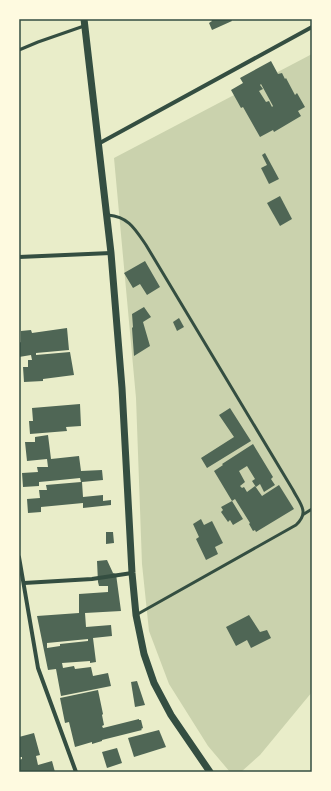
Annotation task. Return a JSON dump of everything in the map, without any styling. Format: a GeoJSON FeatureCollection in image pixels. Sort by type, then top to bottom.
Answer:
{"type":"FeatureCollection","features":[{"type":"Feature","properties":{"kind":"street"},"geometry":{"type":"LineString","coordinates":[[84,22],[111,253],[122,388],[132,574],[136,615],[144,654],[154,683],[171,715],[210,772]]}},
{"type":"Feature","properties":{"kind":"street"},"geometry":{"type":"LineString","coordinates":[[98,144],[312,27]]}},
{"type":"Feature","properties":{"kind":"street"},"geometry":{"type":"LineString","coordinates":[[19,257],[111,253]]}},
{"type":"Feature","properties":{"kind":"street"},"geometry":{"type":"LineString","coordinates":[[19,557],[38,668],[76,772]]}},
{"type":"Feature","properties":{"kind":"street"},"geometry":{"type":"LineString","coordinates":[[24,583],[92,579],[132,574]]}},
{"type":"Feature","properties":{"kind":"lane"},"geometry":{"type":"LineString","coordinates":[[19,50],[84,22]]}},
{"type":"Feature","properties":{"kind":"lane"},"geometry":{"type":"LineString","coordinates":[[106,215],[117,216],[125,219],[135,229],[146,245],[293,490],[303,508],[304,514]]}},
{"type":"Feature","properties":{"kind":"lane"},"geometry":{"type":"LineString","coordinates":[[136,615],[296,525],[304,514],[312,509]]}},
{"type":"Feature","properties":{"kind":"green space"},"geometry":{"type":"Polygon","coordinates":[[[312,54],[312,692],[260,755],[241,772],[230,772],[208,746],[169,684],[149,631],[142,564],[136,398],[114,158],[312,54]]]}},
{"type":"Feature","properties":{"kind":"building"},"geometry":{"type":"Polygon","coordinates":[[[211,19],[231,19],[232,21],[212,30],[209,23],[212,21],[211,19]]]}},
{"type":"Feature","properties":{"kind":"building"},"geometry":{"type":"Polygon","coordinates":[[[271,61],[278,74],[282,73],[295,95],[297,93],[305,107],[298,111],[301,116],[274,132],[273,130],[260,137],[243,107],[241,108],[231,90],[243,83],[240,78],[271,61]],[[261,84],[260,85],[263,89],[259,91],[266,102],[269,101],[272,107],[273,106],[261,84]]]}},
{"type":"Feature","properties":{"kind":"building"},"geometry":{"type":"Polygon","coordinates":[[[265,153],[279,179],[269,184],[261,168],[267,165],[262,155],[265,153]]]}},
{"type":"Feature","properties":{"kind":"building"},"geometry":{"type":"Polygon","coordinates":[[[280,196],[292,219],[280,226],[267,203],[280,196]]]}},
{"type":"Feature","properties":{"kind":"building"},"geometry":{"type":"Polygon","coordinates":[[[145,261],[160,287],[147,295],[140,284],[133,288],[124,273],[145,261]]]}},
{"type":"Feature","properties":{"kind":"building"},"geometry":{"type":"Polygon","coordinates":[[[144,307],[151,317],[143,322],[150,346],[134,356],[132,314],[144,307]]]}},
{"type":"Feature","properties":{"kind":"building"},"geometry":{"type":"Polygon","coordinates":[[[179,318],[184,327],[177,331],[173,322],[179,318]]]}},
{"type":"Feature","properties":{"kind":"building"},"geometry":{"type":"Polygon","coordinates":[[[67,328],[69,350],[36,353],[36,355],[70,352],[74,375],[43,379],[43,381],[24,382],[23,367],[28,367],[28,360],[32,360],[31,355],[19,357],[21,331],[31,330],[32,333],[67,328]]]}},
{"type":"Feature","properties":{"kind":"building"},"geometry":{"type":"Polygon","coordinates":[[[80,404],[81,426],[66,427],[67,431],[30,434],[29,421],[33,421],[32,408],[80,404]]]}},
{"type":"Feature","properties":{"kind":"building"},"geometry":{"type":"Polygon","coordinates":[[[230,408],[251,441],[207,468],[201,458],[234,437],[219,415],[230,408]]]}},
{"type":"Feature","properties":{"kind":"building"},"geometry":{"type":"Polygon","coordinates":[[[48,435],[51,459],[79,456],[81,471],[102,470],[103,480],[82,482],[83,497],[103,495],[103,501],[111,500],[111,505],[83,508],[83,503],[41,507],[41,512],[28,513],[27,499],[40,498],[39,490],[47,490],[46,485],[81,482],[80,478],[39,482],[39,486],[23,487],[22,473],[38,472],[37,467],[48,467],[47,459],[27,461],[25,442],[35,442],[35,437],[48,435]]]}},
{"type":"Feature","properties":{"kind":"building"},"geometry":{"type":"Polygon","coordinates":[[[253,444],[273,477],[271,479],[275,485],[264,492],[260,484],[256,487],[252,481],[255,479],[247,466],[239,471],[245,482],[240,486],[242,488],[244,487],[247,492],[255,486],[262,496],[279,485],[294,509],[256,532],[255,530],[253,531],[249,524],[250,523],[235,499],[232,501],[214,471],[223,465],[222,464],[253,444]]]}},
{"type":"Feature","properties":{"kind":"building"},"geometry":{"type":"Polygon","coordinates":[[[232,501],[243,519],[233,525],[230,520],[228,522],[221,512],[223,510],[221,507],[232,501]]]}},
{"type":"Feature","properties":{"kind":"building"},"geometry":{"type":"Polygon","coordinates":[[[201,519],[204,525],[212,521],[223,543],[215,547],[218,554],[206,560],[196,539],[199,537],[193,524],[201,519]]]}},
{"type":"Feature","properties":{"kind":"building"},"geometry":{"type":"Polygon","coordinates":[[[106,532],[113,532],[114,543],[106,544],[106,532]]]}},
{"type":"Feature","properties":{"kind":"building"},"geometry":{"type":"Polygon","coordinates":[[[107,560],[113,573],[116,574],[121,611],[85,613],[86,627],[111,625],[112,636],[93,638],[96,662],[62,663],[63,668],[74,666],[75,669],[91,667],[93,676],[108,673],[111,686],[61,696],[56,669],[48,670],[37,616],[79,613],[79,594],[108,592],[108,586],[99,586],[97,561],[107,560]],[[88,639],[47,643],[47,648],[60,646],[60,644],[88,641],[88,639]]]}},
{"type":"Feature","properties":{"kind":"building"},"geometry":{"type":"Polygon","coordinates":[[[249,615],[260,632],[267,630],[271,638],[251,648],[247,640],[236,646],[226,627],[249,615]]]}},
{"type":"Feature","properties":{"kind":"building"},"geometry":{"type":"Polygon","coordinates":[[[137,681],[145,705],[135,707],[131,682],[137,681]]]}},
{"type":"Feature","properties":{"kind":"building"},"geometry":{"type":"Polygon","coordinates":[[[98,690],[103,714],[103,728],[139,719],[141,720],[143,728],[141,729],[142,730],[92,744],[92,742],[75,747],[69,722],[65,723],[60,698],[98,690]]]}},
{"type":"Feature","properties":{"kind":"building"},"geometry":{"type":"Polygon","coordinates":[[[159,730],[166,747],[134,757],[128,738],[159,730]]]}},
{"type":"Feature","properties":{"kind":"building"},"geometry":{"type":"Polygon","coordinates":[[[34,733],[40,755],[36,756],[38,765],[52,761],[55,772],[19,772],[19,760],[22,759],[22,757],[19,757],[19,737],[34,733]]]}},
{"type":"Feature","properties":{"kind":"building"},"geometry":{"type":"Polygon","coordinates":[[[117,748],[122,763],[107,768],[102,752],[117,748]]]}}]}
